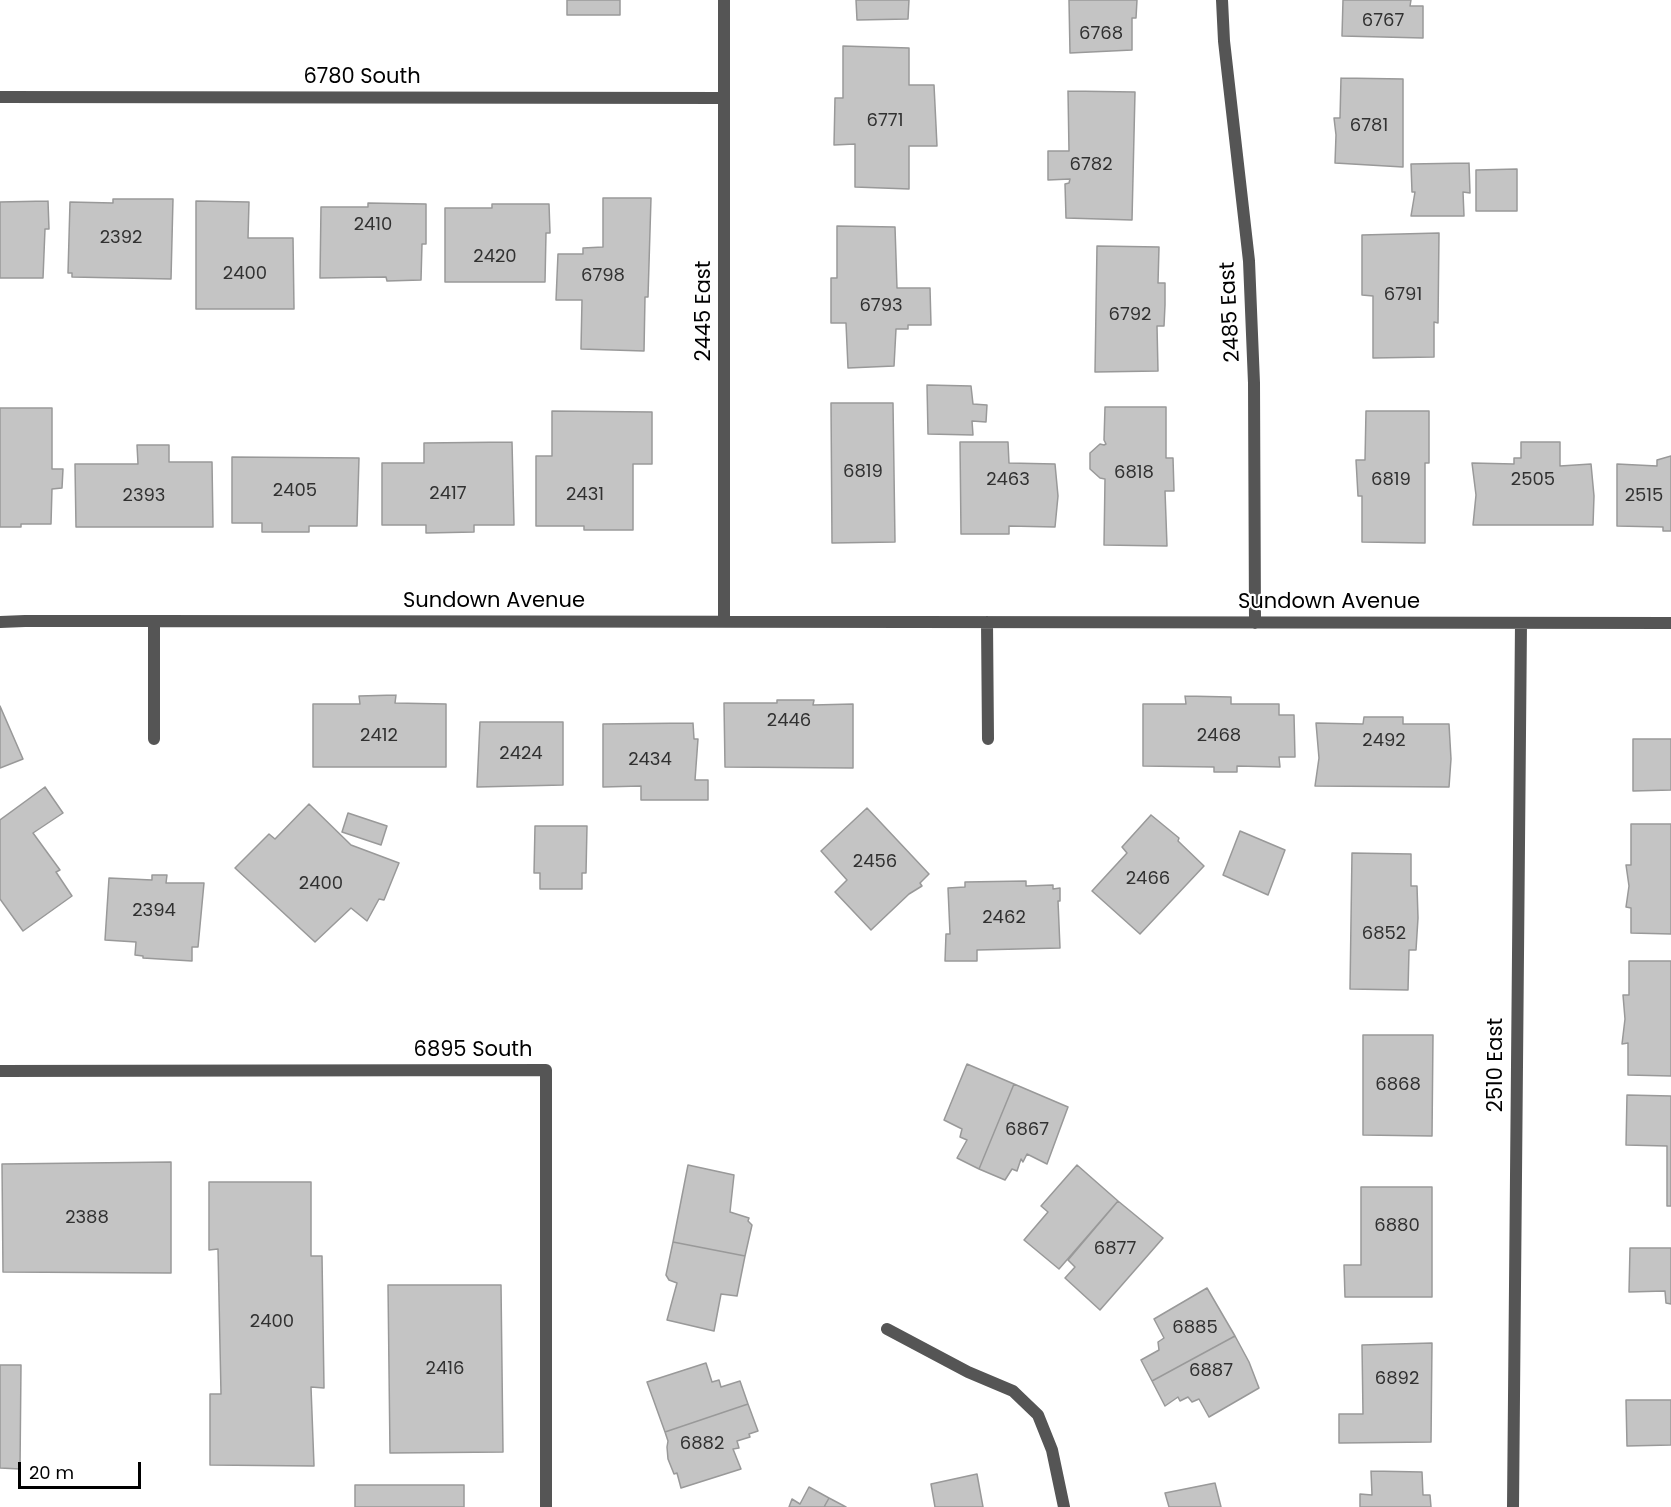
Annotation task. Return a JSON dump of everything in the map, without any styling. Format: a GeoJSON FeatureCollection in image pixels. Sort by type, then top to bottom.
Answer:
{"type":"FeatureCollection","features":[{"type":"Feature","properties":{"kind":"street","name":"2445 East"},"geometry":{"type":"LineString","coordinates":[[724,0],[724,621]]}},
{"type":"Feature","properties":{"kind":"street","name":"2485 East"},"geometry":{"type":"LineString","coordinates":[[1222,0],[1224,41],[1250,273],[1254,383],[1255,623]]}},
{"type":"Feature","properties":{"kind":"street","name":"6780 South"},"geometry":{"type":"LineString","coordinates":[[0,97],[724,98]]}},
{"type":"Feature","properties":{"kind":"street"},"geometry":{"type":"LineString","coordinates":[[154,621],[154,739]]}},
{"type":"Feature","properties":{"kind":"street","name":"Sundown Avenue"},"geometry":{"type":"LineString","coordinates":[[0,622],[1671,623]]}},
{"type":"Feature","properties":{"kind":"street"},"geometry":{"type":"LineString","coordinates":[[987,622],[988,739]]}},
{"type":"Feature","properties":{"kind":"street","name":"2510 East"},"geometry":{"type":"LineString","coordinates":[[1513,1507],[1521,623]]}},
{"type":"Feature","properties":{"kind":"street","name":"6895 South"},"geometry":{"type":"LineString","coordinates":[[0,1071],[546,1070],[546,1507]]}},
{"type":"Feature","properties":{"kind":"street"},"geometry":{"type":"LineString","coordinates":[[887,1329],[968,1372],[1013,1391],[1038,1415],[1052,1450],[1064,1507]]}},
{"type":"Feature","properties":{"kind":"building"},"geometry":{"type":"Polygon","coordinates":[[[567,0],[620,0],[620,15],[567,15],[567,0]]]}},
{"type":"Feature","properties":{"kind":"building"},"geometry":{"type":"Polygon","coordinates":[[[856,0],[909,0],[908,19],[857,20],[856,0]]]}},
{"type":"Feature","properties":{"kind":"building"},"geometry":{"type":"Polygon","coordinates":[[[1069,0],[1137,0],[1136,18],[1132,18],[1132,50],[1070,53],[1069,0]]]}},
{"type":"Feature","properties":{"kind":"building"},"geometry":{"type":"Polygon","coordinates":[[[1343,0],[1411,0],[1410,6],[1423,6],[1423,38],[1342,36],[1343,0]]]}},
{"type":"Feature","properties":{"kind":"building"},"geometry":{"type":"Polygon","coordinates":[[[843,46],[909,48],[909,85],[934,85],[937,146],[909,146],[909,189],[855,187],[855,144],[834,145],[835,98],[843,98],[843,46]]]}},
{"type":"Feature","properties":{"kind":"building"},"geometry":{"type":"Polygon","coordinates":[[[1341,78],[1403,79],[1403,167],[1335,163],[1334,118],[1340,118],[1341,78]]]}},
{"type":"Feature","properties":{"kind":"building"},"geometry":{"type":"Polygon","coordinates":[[[1068,91],[1135,92],[1132,220],[1066,218],[1065,184],[1069,183],[1070,179],[1048,180],[1048,151],[1069,151],[1068,91]]]}},
{"type":"Feature","properties":{"kind":"building"},"geometry":{"type":"Polygon","coordinates":[[[1469,163],[1470,193],[1463,192],[1464,216],[1411,216],[1415,192],[1412,192],[1411,164],[1469,163]]]}},
{"type":"Feature","properties":{"kind":"building"},"geometry":{"type":"Polygon","coordinates":[[[1517,169],[1517,211],[1476,211],[1476,170],[1517,169]]]}},
{"type":"Feature","properties":{"kind":"building"},"geometry":{"type":"Polygon","coordinates":[[[603,198],[651,198],[644,351],[581,349],[582,300],[556,300],[558,254],[583,254],[583,248],[603,247],[603,198]]]}},
{"type":"Feature","properties":{"kind":"building"},"geometry":{"type":"Polygon","coordinates":[[[113,199],[173,199],[171,279],[72,277],[72,273],[68,273],[70,202],[113,203],[113,199]]]}},
{"type":"Feature","properties":{"kind":"building"},"geometry":{"type":"Polygon","coordinates":[[[48,201],[49,229],[45,229],[43,278],[0,278],[0,202],[48,201]]]}},
{"type":"Feature","properties":{"kind":"building"},"geometry":{"type":"Polygon","coordinates":[[[196,201],[249,202],[248,238],[293,238],[294,309],[196,309],[196,201]]]}},
{"type":"Feature","properties":{"kind":"building"},"geometry":{"type":"Polygon","coordinates":[[[368,203],[426,204],[426,244],[422,244],[421,280],[387,281],[386,277],[320,278],[321,207],[368,207],[368,203]]]}},
{"type":"Feature","properties":{"kind":"building"},"geometry":{"type":"Polygon","coordinates":[[[492,204],[549,204],[550,233],[546,233],[545,282],[445,282],[445,208],[492,208],[492,204]]]}},
{"type":"Feature","properties":{"kind":"building"},"geometry":{"type":"Polygon","coordinates":[[[837,226],[895,227],[897,288],[930,288],[931,325],[908,325],[908,329],[896,329],[894,366],[848,368],[846,323],[831,323],[831,278],[837,278],[837,226]]]}},
{"type":"Feature","properties":{"kind":"building"},"geometry":{"type":"Polygon","coordinates":[[[1439,233],[1438,323],[1434,322],[1434,357],[1373,358],[1373,296],[1362,295],[1362,235],[1439,233]]]}},
{"type":"Feature","properties":{"kind":"building"},"geometry":{"type":"Polygon","coordinates":[[[1097,246],[1159,247],[1158,283],[1165,283],[1165,305],[1164,326],[1157,326],[1158,371],[1095,372],[1097,246]]]}},
{"type":"Feature","properties":{"kind":"building"},"geometry":{"type":"Polygon","coordinates":[[[927,385],[971,386],[973,404],[987,405],[986,422],[972,421],[973,435],[928,434],[927,385]]]}},
{"type":"Feature","properties":{"kind":"building"},"geometry":{"type":"Polygon","coordinates":[[[831,403],[893,403],[895,542],[832,543],[831,403]]]}},
{"type":"Feature","properties":{"kind":"building"},"geometry":{"type":"Polygon","coordinates":[[[1105,407],[1166,407],[1166,458],[1173,458],[1174,491],[1165,491],[1167,546],[1104,545],[1105,479],[1100,478],[1090,469],[1090,453],[1100,444],[1106,444],[1104,440],[1105,407]]]}},
{"type":"Feature","properties":{"kind":"building"},"geometry":{"type":"Polygon","coordinates":[[[0,408],[52,408],[52,469],[63,469],[62,488],[52,489],[51,524],[0,527],[0,408]]]}},
{"type":"Feature","properties":{"kind":"building"},"geometry":{"type":"Polygon","coordinates":[[[552,411],[652,412],[652,464],[633,464],[633,530],[584,530],[584,526],[536,526],[536,456],[552,456],[552,411]]]}},
{"type":"Feature","properties":{"kind":"building"},"geometry":{"type":"Polygon","coordinates":[[[1366,411],[1429,411],[1429,463],[1425,463],[1425,543],[1362,542],[1362,496],[1358,496],[1356,460],[1365,460],[1366,411]]]}},
{"type":"Feature","properties":{"kind":"building"},"geometry":{"type":"Polygon","coordinates":[[[512,442],[514,525],[474,525],[474,532],[426,533],[426,525],[382,525],[382,463],[424,463],[424,443],[512,442]]]}},
{"type":"Feature","properties":{"kind":"building"},"geometry":{"type":"Polygon","coordinates":[[[960,442],[1008,442],[1009,463],[1055,464],[1058,496],[1055,527],[1009,526],[1009,534],[961,534],[960,442]]]}},
{"type":"Feature","properties":{"kind":"building"},"geometry":{"type":"Polygon","coordinates":[[[1521,442],[1560,442],[1560,466],[1591,464],[1594,496],[1593,525],[1473,525],[1476,495],[1472,463],[1514,464],[1514,458],[1521,458],[1521,442]]]}},
{"type":"Feature","properties":{"kind":"building"},"geometry":{"type":"Polygon","coordinates":[[[137,445],[169,445],[169,462],[212,462],[213,527],[76,527],[75,464],[138,464],[137,445]]]}},
{"type":"Feature","properties":{"kind":"building"},"geometry":{"type":"Polygon","coordinates":[[[1671,456],[1671,531],[1663,531],[1663,527],[1617,526],[1617,464],[1657,466],[1657,460],[1671,456]]]}},
{"type":"Feature","properties":{"kind":"building"},"geometry":{"type":"Polygon","coordinates":[[[232,457],[359,458],[357,526],[309,526],[309,532],[262,532],[262,523],[232,523],[232,457]]]}},
{"type":"Feature","properties":{"kind":"building"},"geometry":{"type":"Polygon","coordinates":[[[396,695],[395,703],[446,704],[446,767],[313,767],[313,704],[360,704],[359,696],[396,695]]]}},
{"type":"Feature","properties":{"kind":"building"},"geometry":{"type":"Polygon","coordinates":[[[1185,696],[1231,697],[1231,704],[1279,704],[1279,715],[1294,715],[1295,757],[1279,757],[1280,767],[1237,766],[1237,772],[1214,772],[1214,767],[1143,766],[1143,704],[1186,704],[1185,696]]]}},
{"type":"Feature","properties":{"kind":"building"},"geometry":{"type":"Polygon","coordinates":[[[777,700],[814,700],[813,705],[853,704],[853,768],[725,767],[724,703],[777,703],[777,700]]]}},
{"type":"Feature","properties":{"kind":"building"},"geometry":{"type":"Polygon","coordinates":[[[0,706],[23,759],[0,768],[0,706]]]}},
{"type":"Feature","properties":{"kind":"building"},"geometry":{"type":"Polygon","coordinates":[[[1364,717],[1403,717],[1403,724],[1449,724],[1451,759],[1449,787],[1315,786],[1319,758],[1316,723],[1363,724],[1364,717]]]}},
{"type":"Feature","properties":{"kind":"building"},"geometry":{"type":"Polygon","coordinates":[[[480,722],[563,722],[563,785],[477,787],[480,722]]]}},
{"type":"Feature","properties":{"kind":"building"},"geometry":{"type":"Polygon","coordinates":[[[693,723],[694,739],[698,739],[695,780],[708,780],[708,800],[641,800],[641,786],[603,787],[603,724],[693,723]]]}},
{"type":"Feature","properties":{"kind":"building"},"geometry":{"type":"Polygon","coordinates":[[[1633,739],[1671,739],[1671,790],[1633,791],[1633,739]]]}},
{"type":"Feature","properties":{"kind":"building"},"geometry":{"type":"Polygon","coordinates":[[[45,787],[63,813],[33,833],[60,870],[56,872],[72,896],[23,931],[0,899],[0,820],[45,787]]]}},
{"type":"Feature","properties":{"kind":"building"},"geometry":{"type":"Polygon","coordinates":[[[309,804],[351,845],[399,863],[384,900],[379,899],[367,921],[351,908],[315,942],[235,868],[269,834],[275,839],[309,804]]]}},
{"type":"Feature","properties":{"kind":"building"},"geometry":{"type":"Polygon","coordinates":[[[867,808],[929,874],[920,883],[922,886],[909,894],[871,930],[835,892],[847,880],[821,851],[867,808]]]}},
{"type":"Feature","properties":{"kind":"building"},"geometry":{"type":"Polygon","coordinates":[[[348,813],[387,826],[381,845],[342,832],[348,813]]]}},
{"type":"Feature","properties":{"kind":"building"},"geometry":{"type":"Polygon","coordinates":[[[1151,815],[1179,838],[1178,841],[1204,866],[1140,934],[1092,891],[1127,853],[1122,847],[1151,815]]]}},
{"type":"Feature","properties":{"kind":"building"},"geometry":{"type":"Polygon","coordinates":[[[1631,824],[1671,824],[1671,934],[1631,933],[1631,908],[1626,907],[1629,886],[1626,865],[1631,865],[1631,824]]]}},
{"type":"Feature","properties":{"kind":"building"},"geometry":{"type":"Polygon","coordinates":[[[535,826],[587,826],[586,873],[582,873],[582,889],[540,889],[540,873],[534,873],[535,826]]]}},
{"type":"Feature","properties":{"kind":"building"},"geometry":{"type":"Polygon","coordinates":[[[1240,831],[1285,850],[1268,895],[1223,875],[1240,831]]]}},
{"type":"Feature","properties":{"kind":"building"},"geometry":{"type":"Polygon","coordinates":[[[1352,853],[1411,854],[1411,886],[1417,886],[1418,918],[1416,950],[1409,950],[1408,990],[1350,989],[1352,853]]]}},
{"type":"Feature","properties":{"kind":"building"},"geometry":{"type":"Polygon","coordinates":[[[152,875],[167,875],[166,883],[204,883],[198,947],[192,947],[192,961],[143,958],[143,956],[135,955],[136,942],[105,940],[109,878],[152,880],[152,875]]]}},
{"type":"Feature","properties":{"kind":"building"},"geometry":{"type":"Polygon","coordinates":[[[1026,881],[1026,886],[1053,885],[1053,889],[1060,888],[1060,901],[1058,901],[1060,948],[977,950],[977,961],[945,961],[946,934],[950,934],[948,888],[965,887],[965,882],[1026,881]]]}},
{"type":"Feature","properties":{"kind":"building"},"geometry":{"type":"Polygon","coordinates":[[[1629,961],[1671,961],[1671,1076],[1628,1075],[1628,1043],[1622,1044],[1625,1019],[1623,995],[1629,995],[1629,961]]]}},
{"type":"Feature","properties":{"kind":"building"},"geometry":{"type":"Polygon","coordinates":[[[1363,1035],[1433,1035],[1432,1136],[1363,1135],[1363,1035]]]}},
{"type":"Feature","properties":{"kind":"building"},"geometry":{"type":"Polygon","coordinates":[[[967,1064],[1014,1084],[979,1169],[957,1158],[967,1140],[960,1137],[962,1129],[944,1120],[967,1064]]]}},
{"type":"Feature","properties":{"kind":"building"},"geometry":{"type":"Polygon","coordinates":[[[1014,1084],[1068,1107],[1047,1164],[1027,1154],[1023,1162],[1021,1159],[1017,1171],[1012,1169],[1005,1180],[979,1169],[1014,1084]]]}},
{"type":"Feature","properties":{"kind":"building"},"geometry":{"type":"Polygon","coordinates":[[[1627,1095],[1671,1096],[1671,1206],[1667,1206],[1667,1146],[1626,1145],[1627,1095]]]}},
{"type":"Feature","properties":{"kind":"building"},"geometry":{"type":"Polygon","coordinates":[[[171,1162],[171,1273],[3,1272],[2,1164],[171,1162]]]}},
{"type":"Feature","properties":{"kind":"building"},"geometry":{"type":"Polygon","coordinates":[[[688,1165],[734,1175],[730,1212],[749,1218],[748,1221],[752,1225],[745,1256],[673,1242],[688,1165]]]}},
{"type":"Feature","properties":{"kind":"building"},"geometry":{"type":"Polygon","coordinates":[[[1077,1165],[1118,1201],[1059,1269],[1024,1240],[1048,1212],[1041,1206],[1077,1165]]]}},
{"type":"Feature","properties":{"kind":"building"},"geometry":{"type":"Polygon","coordinates":[[[209,1182],[311,1182],[311,1256],[322,1256],[324,1388],[311,1387],[314,1466],[210,1465],[210,1394],[221,1394],[218,1249],[209,1250],[209,1182]]]}},
{"type":"Feature","properties":{"kind":"building"},"geometry":{"type":"Polygon","coordinates":[[[1361,1187],[1432,1187],[1432,1297],[1345,1297],[1344,1265],[1361,1265],[1361,1187]]]}},
{"type":"Feature","properties":{"kind":"building"},"geometry":{"type":"Polygon","coordinates":[[[1118,1201],[1163,1238],[1100,1310],[1065,1278],[1075,1267],[1068,1260],[1118,1201]]]}},
{"type":"Feature","properties":{"kind":"building"},"geometry":{"type":"Polygon","coordinates":[[[673,1242],[745,1256],[737,1296],[721,1294],[714,1331],[667,1320],[677,1283],[669,1280],[666,1275],[673,1242]]]}},
{"type":"Feature","properties":{"kind":"building"},"geometry":{"type":"Polygon","coordinates":[[[1630,1248],[1671,1248],[1671,1304],[1666,1303],[1665,1291],[1629,1292],[1630,1248]]]}},
{"type":"Feature","properties":{"kind":"building"},"geometry":{"type":"Polygon","coordinates":[[[388,1285],[501,1285],[503,1452],[390,1453],[388,1285]]]}},
{"type":"Feature","properties":{"kind":"building"},"geometry":{"type":"Polygon","coordinates":[[[1207,1288],[1235,1336],[1152,1381],[1141,1360],[1159,1350],[1158,1342],[1164,1338],[1154,1319],[1207,1288]]]}},
{"type":"Feature","properties":{"kind":"building"},"geometry":{"type":"Polygon","coordinates":[[[1235,1336],[1249,1362],[1259,1388],[1209,1417],[1199,1399],[1192,1402],[1188,1397],[1180,1401],[1178,1397],[1165,1406],[1152,1381],[1235,1336]]]}},
{"type":"Feature","properties":{"kind":"building"},"geometry":{"type":"Polygon","coordinates":[[[1432,1343],[1431,1442],[1339,1443],[1339,1414],[1363,1414],[1362,1345],[1432,1343]]]}},
{"type":"Feature","properties":{"kind":"building"},"geometry":{"type":"Polygon","coordinates":[[[706,1363],[712,1382],[719,1380],[721,1387],[740,1381],[748,1404],[665,1432],[647,1382],[706,1363]]]}},
{"type":"Feature","properties":{"kind":"building"},"geometry":{"type":"Polygon","coordinates":[[[0,1365],[21,1365],[20,1469],[0,1468],[0,1365]]]}},
{"type":"Feature","properties":{"kind":"building"},"geometry":{"type":"Polygon","coordinates":[[[1626,1400],[1671,1400],[1671,1445],[1627,1446],[1626,1400]]]}},
{"type":"Feature","properties":{"kind":"building"},"geometry":{"type":"Polygon","coordinates":[[[748,1404],[758,1431],[749,1434],[750,1437],[737,1441],[739,1448],[733,1449],[741,1469],[681,1488],[677,1473],[674,1474],[668,1459],[668,1441],[665,1432],[748,1404]]]}},
{"type":"Feature","properties":{"kind":"building"},"geometry":{"type":"Polygon","coordinates":[[[1371,1471],[1422,1472],[1423,1495],[1430,1495],[1431,1507],[1360,1507],[1360,1494],[1372,1495],[1371,1471]]]}},
{"type":"Feature","properties":{"kind":"building"},"geometry":{"type":"Polygon","coordinates":[[[977,1474],[983,1507],[935,1507],[931,1484],[977,1474]]]}},
{"type":"Feature","properties":{"kind":"building"},"geometry":{"type":"Polygon","coordinates":[[[1215,1483],[1221,1507],[1169,1507],[1165,1493],[1215,1483]]]}},
{"type":"Feature","properties":{"kind":"building"},"geometry":{"type":"Polygon","coordinates":[[[355,1485],[464,1485],[464,1507],[355,1507],[355,1485]]]}},
{"type":"Feature","properties":{"kind":"building"},"geometry":{"type":"Polygon","coordinates":[[[809,1487],[829,1498],[824,1507],[789,1507],[792,1499],[800,1504],[809,1487]]]}},
{"type":"Feature","properties":{"kind":"building"},"geometry":{"type":"Polygon","coordinates":[[[829,1498],[846,1507],[824,1507],[829,1498]]]}}]}
